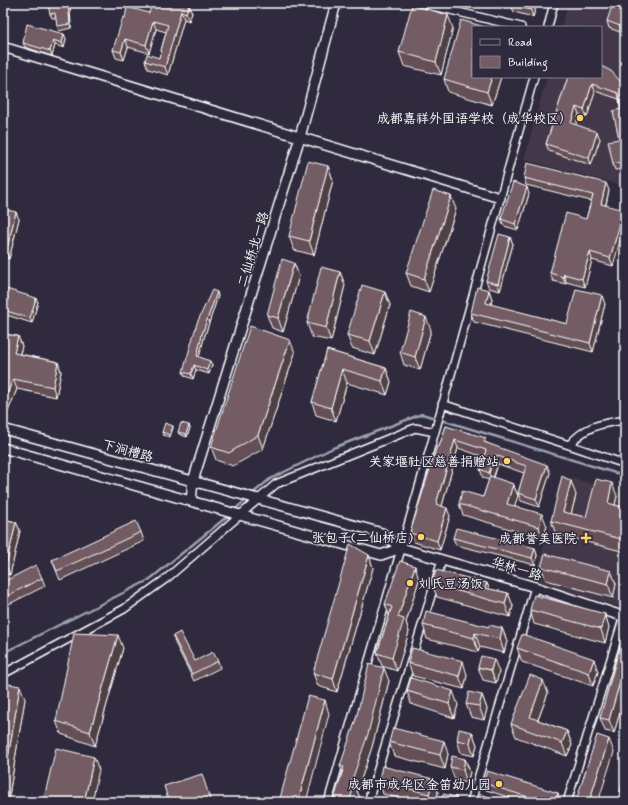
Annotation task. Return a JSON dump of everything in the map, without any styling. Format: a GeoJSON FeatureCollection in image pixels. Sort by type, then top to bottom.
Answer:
{"type":"FeatureCollection","features":[{"type":"Feature","properties":{"kind":"street","name":"二仙桥北一路"},"geometry":{"type":"LineString","coordinates":[[191,501],[193,481],[300,137],[336,3]]}},
{"type":"Feature","properties":{"kind":"street"},"geometry":{"type":"LineString","coordinates":[[548,26],[554,3]]}},
{"type":"Feature","properties":{"kind":"street"},"geometry":{"type":"LineString","coordinates":[[430,6],[517,26]]}},
{"type":"Feature","properties":{"kind":"street"},"geometry":{"type":"LineString","coordinates":[[3,47],[500,198]]}},
{"type":"Feature","properties":{"kind":"street"},"geometry":{"type":"LineString","coordinates":[[328,802],[442,407],[534,78]]}},
{"type":"Feature","properties":{"kind":"street"},"geometry":{"type":"LineString","coordinates":[[442,407],[570,444],[625,464]]}},
{"type":"Feature","properties":{"kind":"street"},"geometry":{"type":"LineString","coordinates":[[570,444],[580,433],[593,425],[625,420]]}},
{"type":"Feature","properties":{"kind":"street"},"geometry":{"type":"LineString","coordinates":[[3,674],[124,609],[167,578],[234,513],[253,497],[276,484],[415,428],[435,430]]}},
{"type":"Feature","properties":{"kind":"street","name":"下涧槽路"},"geometry":{"type":"LineString","coordinates":[[3,429],[382,533],[401,548]]}},
{"type":"Feature","properties":{"kind":"street"},"geometry":{"type":"LineString","coordinates":[[3,448],[381,555],[401,548]]}},
{"type":"Feature","properties":{"kind":"street","name":"华林一路"},"geometry":{"type":"LineString","coordinates":[[401,548],[534,587],[625,616]]}},
{"type":"Feature","properties":{"kind":"street"},"geometry":{"type":"LineString","coordinates":[[370,802],[370,795],[442,560]]}},
{"type":"Feature","properties":{"kind":"street"},"geometry":{"type":"LineString","coordinates":[[471,802],[534,587]]}},
{"type":"Feature","properties":{"kind":"street"},"geometry":{"type":"LineString","coordinates":[[567,802],[625,616]]}},
{"type":"Feature","properties":{"kind":"shaded area","name":"成都嘉祥外国语学校（成华校区）"},"geometry":{"type":"Polygon","coordinates":[[[568,3],[625,3],[625,186],[524,160],[547,78],[602,78],[602,26],[561,26],[568,3]]]}},
{"type":"Feature","properties":{"kind":"shaded area","name":"成都誉美医院"},"geometry":{"type":"Polygon","coordinates":[[[563,476],[625,493],[625,608],[534,583],[563,476]]]}},
{"type":"Feature","properties":{"kind":"building"},"geometry":{"type":"Polygon","coordinates":[[[68,3],[70,24],[57,26],[55,13],[50,14],[48,5],[68,3]]]}},
{"type":"Feature","properties":{"kind":"building"},"geometry":{"type":"Polygon","coordinates":[[[152,3],[182,3],[189,5],[186,13],[181,11],[165,67],[145,61],[147,54],[159,58],[168,25],[153,21],[146,45],[125,39],[121,52],[113,50],[123,17],[125,18],[127,7],[149,13],[152,3]]]}},
{"type":"Feature","properties":{"kind":"building"},"geometry":{"type":"Polygon","coordinates":[[[512,3],[533,3],[531,10],[511,5],[512,3]]]}},
{"type":"Feature","properties":{"kind":"building"},"geometry":{"type":"Polygon","coordinates":[[[613,3],[625,3],[625,12],[620,26],[607,21],[613,3]]]}},
{"type":"Feature","properties":{"kind":"building"},"geometry":{"type":"Polygon","coordinates":[[[412,5],[448,15],[436,62],[399,52],[412,5]]]}},
{"type":"Feature","properties":{"kind":"building"},"geometry":{"type":"Polygon","coordinates":[[[461,20],[482,26],[472,26],[472,78],[492,78],[487,92],[444,79],[461,20]]]}},
{"type":"Feature","properties":{"kind":"building"},"geometry":{"type":"Polygon","coordinates":[[[27,24],[64,34],[62,43],[53,40],[50,51],[23,43],[27,24]]]}},
{"type":"Feature","properties":{"kind":"building"},"geometry":{"type":"Polygon","coordinates":[[[602,66],[611,71],[620,81],[625,80],[625,161],[613,164],[608,141],[619,139],[613,111],[621,109],[618,93],[592,84],[584,110],[576,107],[571,123],[597,132],[589,158],[546,144],[568,78],[602,78],[602,66]]]}},
{"type":"Feature","properties":{"kind":"building"},"geometry":{"type":"Polygon","coordinates":[[[308,161],[328,166],[309,241],[289,236],[308,161]]]}},
{"type":"Feature","properties":{"kind":"building"},"geometry":{"type":"Polygon","coordinates":[[[527,163],[606,183],[601,204],[624,210],[610,258],[590,252],[582,279],[564,274],[563,277],[550,273],[566,213],[586,219],[593,195],[524,178],[527,163]]]}},
{"type":"Feature","properties":{"kind":"building"},"geometry":{"type":"Polygon","coordinates":[[[513,182],[527,187],[515,224],[501,219],[513,182]]]}},
{"type":"Feature","properties":{"kind":"building"},"geometry":{"type":"Polygon","coordinates":[[[433,190],[451,196],[424,279],[406,273],[433,190]]]}},
{"type":"Feature","properties":{"kind":"building"},"geometry":{"type":"Polygon","coordinates":[[[7,210],[16,212],[6,252],[3,252],[3,224],[7,210]]]}},
{"type":"Feature","properties":{"kind":"building"},"geometry":{"type":"Polygon","coordinates":[[[499,234],[510,237],[498,284],[486,281],[499,234]]]}},
{"type":"Feature","properties":{"kind":"building"},"geometry":{"type":"Polygon","coordinates":[[[282,259],[294,263],[278,318],[267,315],[282,259]]]}},
{"type":"Feature","properties":{"kind":"building"},"geometry":{"type":"Polygon","coordinates":[[[321,267],[340,272],[326,328],[307,323],[321,267]]]}},
{"type":"Feature","properties":{"kind":"building"},"geometry":{"type":"Polygon","coordinates":[[[362,285],[385,292],[370,341],[347,335],[362,285]]]}},
{"type":"Feature","properties":{"kind":"building"},"geometry":{"type":"Polygon","coordinates":[[[477,287],[489,290],[486,303],[567,324],[576,289],[602,295],[590,343],[471,313],[477,287]]]}},
{"type":"Feature","properties":{"kind":"building"},"geometry":{"type":"Polygon","coordinates":[[[3,288],[36,298],[30,318],[3,310],[3,288]]]}},
{"type":"Feature","properties":{"kind":"building"},"geometry":{"type":"Polygon","coordinates":[[[212,290],[217,292],[202,334],[197,356],[210,361],[207,370],[194,365],[191,374],[183,372],[197,323],[212,290]]]}},
{"type":"Feature","properties":{"kind":"building"},"geometry":{"type":"Polygon","coordinates":[[[411,312],[426,317],[415,357],[400,352],[411,312]]]}},
{"type":"Feature","properties":{"kind":"building"},"geometry":{"type":"Polygon","coordinates":[[[250,326],[290,340],[258,435],[229,453],[211,447],[250,326]]]}},
{"type":"Feature","properties":{"kind":"building"},"geometry":{"type":"Polygon","coordinates":[[[3,334],[18,336],[14,353],[58,362],[53,387],[13,379],[3,405],[3,334]]]}},
{"type":"Feature","properties":{"kind":"building"},"geometry":{"type":"Polygon","coordinates":[[[327,350],[386,368],[382,381],[342,369],[331,408],[312,402],[327,350]]]}},
{"type":"Feature","properties":{"kind":"building"},"geometry":{"type":"Polygon","coordinates":[[[165,423],[173,426],[170,435],[162,432],[165,423]]]}},
{"type":"Feature","properties":{"kind":"building"},"geometry":{"type":"Polygon","coordinates":[[[181,423],[189,425],[186,434],[178,432],[181,423]]]}},
{"type":"Feature","properties":{"kind":"building"},"geometry":{"type":"Polygon","coordinates":[[[446,426],[486,438],[484,442],[547,465],[536,499],[518,493],[526,466],[495,455],[489,473],[480,469],[486,450],[455,440],[436,504],[447,508],[437,541],[410,533],[437,446],[439,447],[446,426]]]}},
{"type":"Feature","properties":{"kind":"building"},"geometry":{"type":"Polygon","coordinates":[[[490,476],[513,484],[507,504],[542,514],[539,527],[459,504],[462,491],[483,497],[490,476]]]}},
{"type":"Feature","properties":{"kind":"building"},"geometry":{"type":"Polygon","coordinates":[[[562,476],[571,481],[563,512],[586,517],[596,479],[612,483],[608,503],[625,508],[625,540],[551,521],[562,476]]]}},
{"type":"Feature","properties":{"kind":"building"},"geometry":{"type":"Polygon","coordinates":[[[3,519],[16,522],[6,566],[3,565],[3,519]]]}},
{"type":"Feature","properties":{"kind":"building"},"geometry":{"type":"Polygon","coordinates":[[[136,521],[141,532],[57,571],[52,560],[136,521]]]}},
{"type":"Feature","properties":{"kind":"building"},"geometry":{"type":"Polygon","coordinates":[[[456,528],[535,548],[532,558],[453,538],[456,528]]]}},
{"type":"Feature","properties":{"kind":"building"},"geometry":{"type":"Polygon","coordinates":[[[350,544],[369,555],[333,679],[313,673],[350,544]]]}},
{"type":"Feature","properties":{"kind":"building"},"geometry":{"type":"Polygon","coordinates":[[[545,554],[611,571],[608,584],[541,567],[545,554]]]}},
{"type":"Feature","properties":{"kind":"building"},"geometry":{"type":"Polygon","coordinates":[[[400,561],[415,566],[398,617],[404,619],[392,658],[377,653],[392,607],[385,604],[400,561]]]}},
{"type":"Feature","properties":{"kind":"building"},"geometry":{"type":"Polygon","coordinates":[[[36,565],[42,578],[3,598],[3,582],[36,565]]]}},
{"type":"Feature","properties":{"kind":"building"},"geometry":{"type":"Polygon","coordinates":[[[436,570],[487,583],[485,588],[508,593],[505,604],[432,584],[436,570]]]}},
{"type":"Feature","properties":{"kind":"building"},"geometry":{"type":"Polygon","coordinates":[[[534,595],[605,614],[601,629],[530,610],[534,595]]]}},
{"type":"Feature","properties":{"kind":"building"},"geometry":{"type":"Polygon","coordinates":[[[426,611],[489,627],[489,625],[502,628],[500,639],[475,633],[474,638],[423,625],[426,611]]]}},
{"type":"Feature","properties":{"kind":"building"},"geometry":{"type":"Polygon","coordinates":[[[625,628],[625,664],[609,720],[600,718],[625,628]]]}},
{"type":"Feature","properties":{"kind":"building"},"geometry":{"type":"Polygon","coordinates":[[[180,632],[195,661],[213,652],[218,661],[192,674],[173,636],[180,632]]]}},
{"type":"Feature","properties":{"kind":"building"},"geometry":{"type":"Polygon","coordinates":[[[74,633],[118,635],[90,732],[56,721],[74,633]]]}},
{"type":"Feature","properties":{"kind":"building"},"geometry":{"type":"Polygon","coordinates":[[[522,634],[594,659],[589,673],[517,648],[522,634]]]}},
{"type":"Feature","properties":{"kind":"building"},"geometry":{"type":"Polygon","coordinates":[[[412,648],[463,661],[459,676],[408,663],[412,648]]]}},
{"type":"Feature","properties":{"kind":"building"},"geometry":{"type":"Polygon","coordinates":[[[481,656],[494,659],[491,670],[478,667],[481,656]]]}},
{"type":"Feature","properties":{"kind":"building"},"geometry":{"type":"Polygon","coordinates":[[[369,664],[384,668],[368,734],[351,783],[355,784],[349,802],[333,802],[344,767],[340,766],[356,719],[369,664]]]}},
{"type":"Feature","properties":{"kind":"building"},"geometry":{"type":"Polygon","coordinates":[[[530,675],[543,680],[530,717],[567,731],[562,743],[511,724],[530,675]]]}},
{"type":"Feature","properties":{"kind":"building"},"geometry":{"type":"Polygon","coordinates":[[[411,678],[453,691],[449,704],[407,691],[411,678]]]}},
{"type":"Feature","properties":{"kind":"building"},"geometry":{"type":"Polygon","coordinates":[[[3,683],[20,686],[3,788],[3,683]]]}},
{"type":"Feature","properties":{"kind":"building"},"geometry":{"type":"Polygon","coordinates":[[[469,692],[482,695],[479,706],[466,704],[469,692]]]}},
{"type":"Feature","properties":{"kind":"building"},"geometry":{"type":"Polygon","coordinates":[[[308,696],[325,700],[298,802],[279,802],[308,696]]]}},
{"type":"Feature","properties":{"kind":"building"},"geometry":{"type":"Polygon","coordinates":[[[393,728],[444,741],[440,755],[389,742],[393,728]]]}},
{"type":"Feature","properties":{"kind":"building"},"geometry":{"type":"Polygon","coordinates":[[[459,729],[472,732],[470,743],[457,740],[459,729]]]}},
{"type":"Feature","properties":{"kind":"building"},"geometry":{"type":"Polygon","coordinates":[[[597,735],[609,739],[589,802],[576,801],[597,735]]]}},
{"type":"Feature","properties":{"kind":"building"},"geometry":{"type":"Polygon","coordinates":[[[56,748],[94,757],[84,802],[43,802],[56,748]]]}},
{"type":"Feature","properties":{"kind":"building"},"geometry":{"type":"Polygon","coordinates":[[[452,756],[465,759],[463,770],[450,767],[452,756]]]}},
{"type":"Feature","properties":{"kind":"building"},"geometry":{"type":"Polygon","coordinates":[[[382,766],[433,779],[429,794],[379,781],[382,766]]]}},
{"type":"Feature","properties":{"kind":"building"},"geometry":{"type":"Polygon","coordinates":[[[487,771],[558,793],[555,802],[544,802],[483,783],[487,771]]]}},
{"type":"Feature","properties":{"kind":"building"},"geometry":{"type":"Polygon","coordinates":[[[202,774],[211,802],[169,802],[164,786],[202,774]]]}},
{"type":"Feature","properties":{"kind":"building"},"geometry":{"type":"Polygon","coordinates":[[[625,775],[625,802],[617,802],[625,775]]]}},
{"type":"Feature","properties":{"kind":"building"},"geometry":{"type":"Polygon","coordinates":[[[443,794],[456,797],[454,802],[441,802],[443,794]]]}},
{"type":"Feature","properties":{"kind":"building"},"geometry":{"type":"Polygon","coordinates":[[[479,794],[497,799],[496,802],[477,802],[479,794]]]}},
{"type":"Feature","properties":{"kind":"waterway"},"geometry":{"type":"LineString","coordinates":[[252,494],[270,479],[333,448],[422,414],[625,476]]}},
{"type":"Feature","properties":{"kind":"waterway"},"geometry":{"type":"LineString","coordinates":[[233,511],[247,499]]}},
{"type":"Feature","properties":{"kind":"waterway"},"geometry":{"type":"LineString","coordinates":[[3,653],[149,580],[229,515]]}},
{"type":"Feature","properties":{"kind":"place","name":"成都嘉祥外国语学校（成华校区）"},"geometry":{"type":"Point","coordinates":[580,118]}},
{"type":"Feature","properties":{"kind":"place","name":"关家堰社区慈善捐赠站"},"geometry":{"type":"Point","coordinates":[507,461]}},
{"type":"Feature","properties":{"kind":"place","name":"张包子(二仙桥店)"},"geometry":{"type":"Point","coordinates":[421,537]}},
{"type":"Feature","properties":{"kind":"place","name":"成都誉美医院"},"geometry":{"type":"Point","coordinates":[586,538]}},
{"type":"Feature","properties":{"kind":"place","name":"刘氏豆汤饭"},"geometry":{"type":"Point","coordinates":[410,583]}},
{"type":"Feature","properties":{"kind":"place","name":"成都市成华区金笛幼儿园"},"geometry":{"type":"Point","coordinates":[499,784]}}]}
